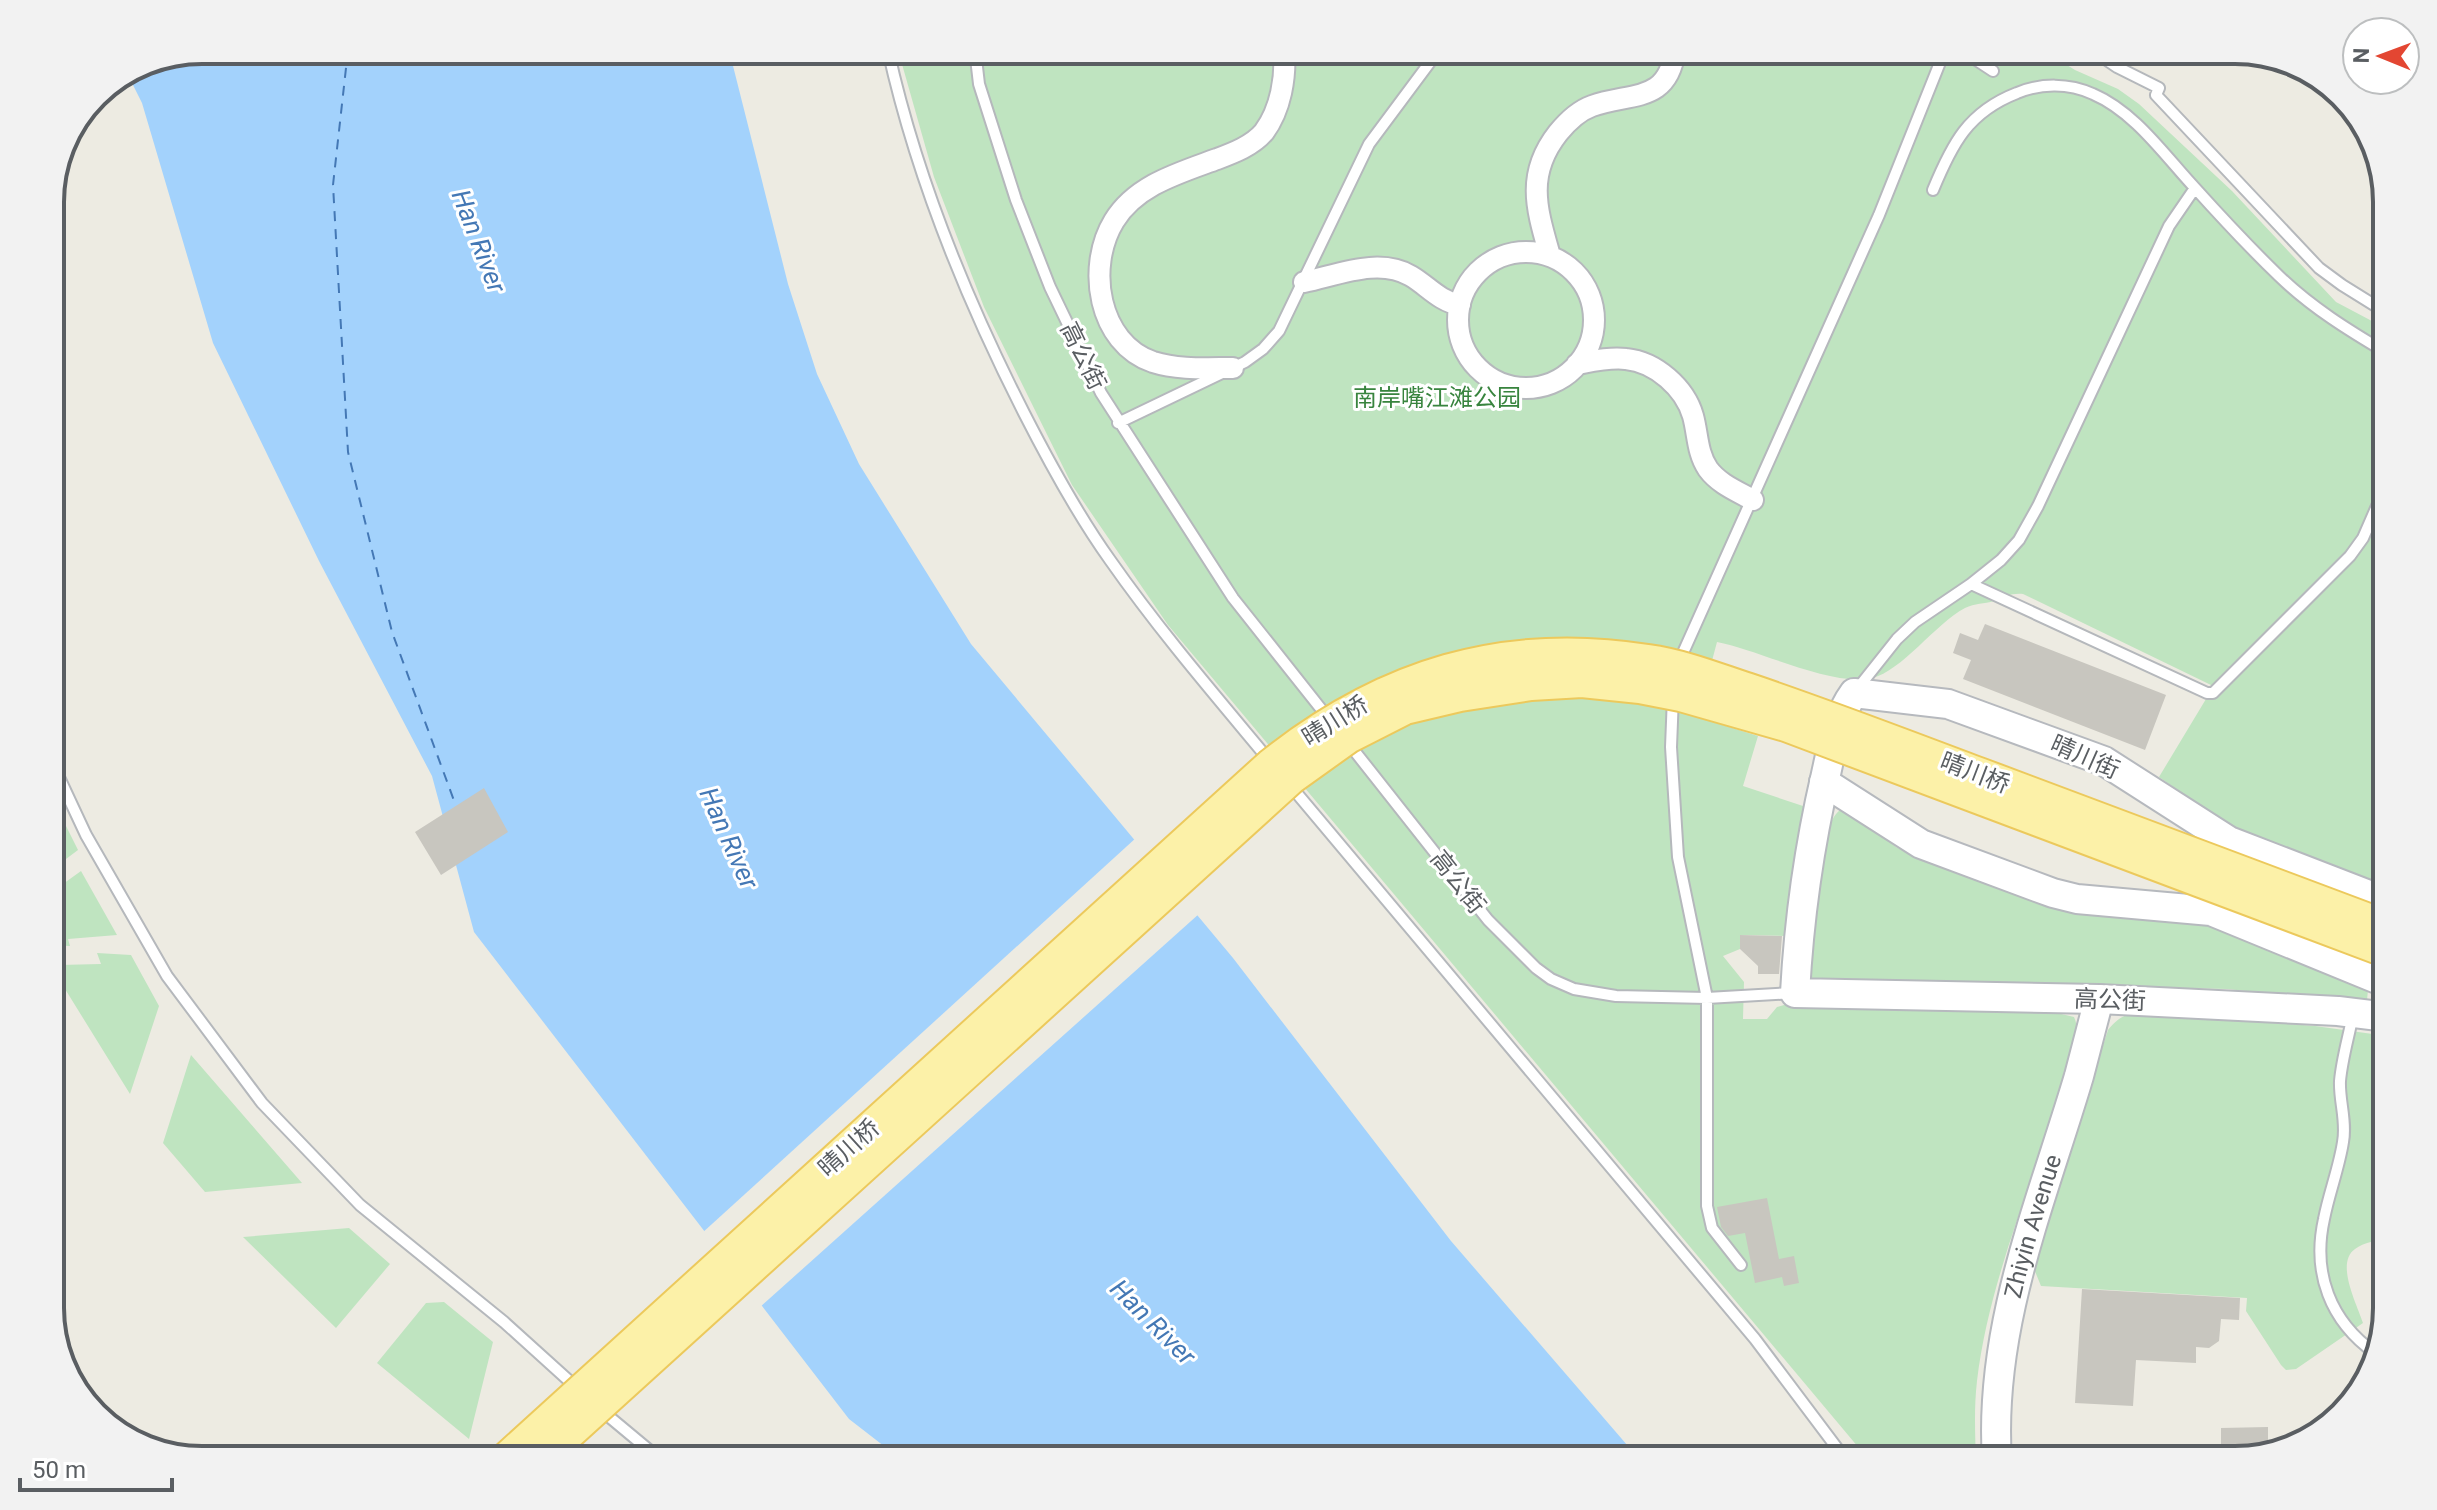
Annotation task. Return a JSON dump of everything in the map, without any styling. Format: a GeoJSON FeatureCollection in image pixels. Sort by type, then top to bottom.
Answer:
{"type":"FeatureCollection","features":[{"type":"Feature","properties":{"kind":"main road","name":"晴川桥"},"geometry":{"type":"LineString","coordinates":[[520,1446],[1271,765],[1308,735],[1376,696],[1457,667],[1527,656],[1607,656],[1680,667],[1806,710],[2373,922]]}},
{"type":"Feature","properties":{"kind":"main road","name":"晴川桥"},"geometry":{"type":"LineString","coordinates":[[554,1446],[1292,777],[1348,737],[1405,708],[1492,689],[1582,681],[1681,695],[1786,725],[2373,946]]}},
{"type":"Feature","properties":{"kind":"street"},"geometry":{"type":"LineString","coordinates":[[1233,368],[1169,365],[1152,361],[1133,350],[1121,339],[1105,312],[1100,293],[1101,258],[1112,223],[1124,207],[1140,194],[1170,176],[1236,152],[1262,134],[1278,103],[1284,64]]}},
{"type":"Feature","properties":{"kind":"street"},"geometry":{"type":"LineString","coordinates":[[1550,256],[1536,192],[1538,170],[1547,148],[1564,126],[1586,108],[1641,96],[1659,87],[1671,64]]}},
{"type":"Feature","properties":{"kind":"street"},"geometry":{"type":"LineString","coordinates":[[1525,252],[1550,256],[1581,280],[1592,303],[1590,341],[1577,364],[1567,374],[1539,386],[1510,386],[1496,380],[1473,362],[1465,349],[1458,320],[1460,305],[1470,281],[1500,257],[1525,252]]}},
{"type":"Feature","properties":{"kind":"street"},"geometry":{"type":"LineString","coordinates":[[1304,282],[1382,267],[1409,275],[1438,297],[1460,305]]}},
{"type":"Feature","properties":{"kind":"street"},"geometry":{"type":"LineString","coordinates":[[1577,364],[1633,360],[1668,378],[1690,406],[1699,448],[1707,467],[1717,479],[1753,500]]}},
{"type":"Feature","properties":{"kind":"street"},"geometry":{"type":"LineString","coordinates":[[1795,993],[1804,883],[1824,782],[1841,717],[1854,693]]}},
{"type":"Feature","properties":{"kind":"street","name":"晴川街"},"geometry":{"type":"LineString","coordinates":[[1854,693],[1948,704],[2104,761],[2229,841],[2373,897]]}},
{"type":"Feature","properties":{"kind":"street"},"geometry":{"type":"LineString","coordinates":[[1824,782],[1921,844],[2053,893],[2077,899],[2211,911],[2373,977]]}},
{"type":"Feature","properties":{"kind":"street","name":"高公街"},"geometry":{"type":"LineString","coordinates":[[1795,993],[2099,999],[2373,1015]]}},
{"type":"Feature","properties":{"kind":"street","name":"Zhiyin Avenue"},"geometry":{"type":"LineString","coordinates":[[1997,1446],[1998,1396],[2005,1330],[2016,1281],[2099,999]]}},
{"type":"Feature","properties":{"kind":"lane"},"geometry":{"type":"LineString","coordinates":[[892,64],[926,179],[976,311],[1057,477],[1108,558],[1179,653],[1755,1339],[1835,1446]]}},
{"type":"Feature","properties":{"kind":"lane","name":"高公街"},"geometry":{"type":"LineString","coordinates":[[978,64],[985,105],[1027,229],[1050,287],[1118,423],[1233,598],[1478,907],[1513,946],[1551,979],[1574,989],[1616,996],[1707,998],[1795,993]]}},
{"type":"Feature","properties":{"kind":"lane"},"geometry":{"type":"LineString","coordinates":[[1118,423],[1233,368],[1263,349],[1279,331],[1369,144],[1429,64]]}},
{"type":"Feature","properties":{"kind":"lane"},"geometry":{"type":"LineString","coordinates":[[1741,1265],[1712,1228],[1707,1206],[1707,998],[1678,857],[1671,747],[1674,683],[1679,660],[1879,215],[1939,64]]}},
{"type":"Feature","properties":{"kind":"lane"},"geometry":{"type":"LineString","coordinates":[[1982,64],[1993,71]]}},
{"type":"Feature","properties":{"kind":"lane"},"geometry":{"type":"LineString","coordinates":[[2113,64],[2159,88],[2156,95],[2319,268],[2373,304]]}},
{"type":"Feature","properties":{"kind":"lane"},"geometry":{"type":"LineString","coordinates":[[1933,190],[1956,139],[1974,119],[2028,88],[2048,85],[2080,89],[2108,102],[2149,137],[2303,298],[2334,322],[2373,345]]}},
{"type":"Feature","properties":{"kind":"lane"},"geometry":{"type":"LineString","coordinates":[[1854,693],[1906,631],[2001,560],[2019,540],[2038,506],[2169,226],[2195,188]]}},
{"type":"Feature","properties":{"kind":"lane"},"geometry":{"type":"LineString","coordinates":[[1971,584],[2207,693],[2213,693],[2350,556],[2363,538],[2373,515]]}},
{"type":"Feature","properties":{"kind":"lane"},"geometry":{"type":"LineString","coordinates":[[64,788],[86,835],[167,976],[262,1103],[360,1205],[504,1322],[645,1446]]}},
{"type":"Feature","properties":{"kind":"lane"},"geometry":{"type":"LineString","coordinates":[[2353,1013],[2340,1083],[2343,1141],[2323,1222],[2321,1274],[2338,1317],[2367,1347]]}},
{"type":"Feature","properties":{"kind":"green space","name":"南岸嘴江滩公园"},"geometry":{"type":"Polygon","coordinates":[[[902,64],[2065,64],[2118,89],[2139,104],[2232,191],[2336,302],[2373,322],[2373,883],[2237,831],[2159,777],[2206,699],[2211,685],[2023,594],[1965,608],[1907,657],[1872,678],[1856,679],[1816,673],[1717,642],[1697,717],[1758,736],[1743,786],[1806,807],[1786,936],[1740,935],[1740,949],[1723,956],[1744,982],[1743,1019],[1767,1019],[1777,1007],[1798,1001],[2053,1012],[2074,1017],[2077,1026],[2071,1064],[2009,1244],[1990,1312],[1976,1391],[1976,1446],[1857,1446],[1168,625],[1072,485],[984,307],[934,177],[902,64]]]}},
{"type":"Feature","properties":{"kind":"green space"},"geometry":{"type":"Polygon","coordinates":[[[1840,810],[1849,811],[1896,847],[1920,860],[1978,880],[2210,923],[2368,990],[2367,1000],[2360,1003],[2227,989],[1812,979],[1819,864],[1831,822],[1840,810]]]}},
{"type":"Feature","properties":{"kind":"green space"},"geometry":{"type":"Polygon","coordinates":[[[64,822],[78,850],[64,860],[64,822]]]}},
{"type":"Feature","properties":{"kind":"green space"},"geometry":{"type":"Polygon","coordinates":[[[81,871],[117,935],[68,939],[70,946],[64,946],[64,883],[81,871]]]}},
{"type":"Feature","properties":{"kind":"green space"},"geometry":{"type":"Polygon","coordinates":[[[97,953],[131,955],[159,1006],[130,1094],[64,987],[64,965],[101,964],[97,953]]]}},
{"type":"Feature","properties":{"kind":"green space"},"geometry":{"type":"Polygon","coordinates":[[[2138,1013],[2315,1026],[2373,1034],[2373,1241],[2355,1249],[2349,1255],[2347,1264],[2349,1284],[2363,1323],[2296,1369],[2286,1370],[2281,1365],[2246,1311],[2247,1298],[2041,1286],[2032,1264],[2108,1030],[2129,1015],[2138,1013]]]}},
{"type":"Feature","properties":{"kind":"green space"},"geometry":{"type":"Polygon","coordinates":[[[191,1055],[302,1183],[205,1192],[163,1143],[191,1055]]]}},
{"type":"Feature","properties":{"kind":"green space"},"geometry":{"type":"Polygon","coordinates":[[[349,1228],[390,1264],[336,1328],[243,1237],[349,1228]]]}},
{"type":"Feature","properties":{"kind":"green space"},"geometry":{"type":"Polygon","coordinates":[[[444,1302],[493,1342],[469,1439],[377,1363],[426,1303],[444,1302]]]}},
{"type":"Feature","properties":{"kind":"water","name":"Han River"},"geometry":{"type":"Polygon","coordinates":[[[202,64],[733,64],[788,284],[817,374],[859,464],[971,644],[1233,958],[1451,1241],[1628,1446],[884,1446],[849,1419],[474,932],[432,776],[319,561],[213,343],[142,103],[133,83],[158,71],[202,64]]]}},
{"type":"Feature","properties":{"kind":"pier"},"geometry":{"type":"Polygon","coordinates":[[[1137,837],[1200,913],[759,1308],[701,1234],[1137,837]]]}},
{"type":"Feature","properties":{"kind":"building"},"geometry":{"type":"Polygon","coordinates":[[[1985,624],[2166,695],[2145,750],[1963,679],[1971,660],[1953,653],[1960,633],[1978,640],[1985,624]]]}},
{"type":"Feature","properties":{"kind":"building"},"geometry":{"type":"Polygon","coordinates":[[[484,788],[508,832],[441,875],[415,832],[484,788]]]}},
{"type":"Feature","properties":{"kind":"building"},"geometry":{"type":"Polygon","coordinates":[[[1740,935],[1782,936],[1779,974],[1758,974],[1758,966],[1740,949],[1740,935]]]}},
{"type":"Feature","properties":{"kind":"building"},"geometry":{"type":"Polygon","coordinates":[[[1767,1198],[1779,1259],[1794,1256],[1799,1283],[1784,1286],[1782,1277],[1755,1283],[1745,1233],[1728,1236],[1721,1227],[1717,1207],[1767,1198]]]}},
{"type":"Feature","properties":{"kind":"building"},"geometry":{"type":"Polygon","coordinates":[[[2082,1289],[2240,1298],[2239,1320],[2221,1319],[2219,1341],[2209,1348],[2196,1347],[2196,1363],[2136,1360],[2133,1406],[2075,1403],[2082,1289]]]}},
{"type":"Feature","properties":{"kind":"building"},"geometry":{"type":"Polygon","coordinates":[[[2268,1427],[2268,1442],[2221,1446],[2221,1428],[2268,1427]]]}},
{"type":"Feature","properties":{"kind":"ferry route"},"geometry":{"type":"LineString","coordinates":[[346,64],[333,185],[348,452],[392,632],[456,806]]}}]}
